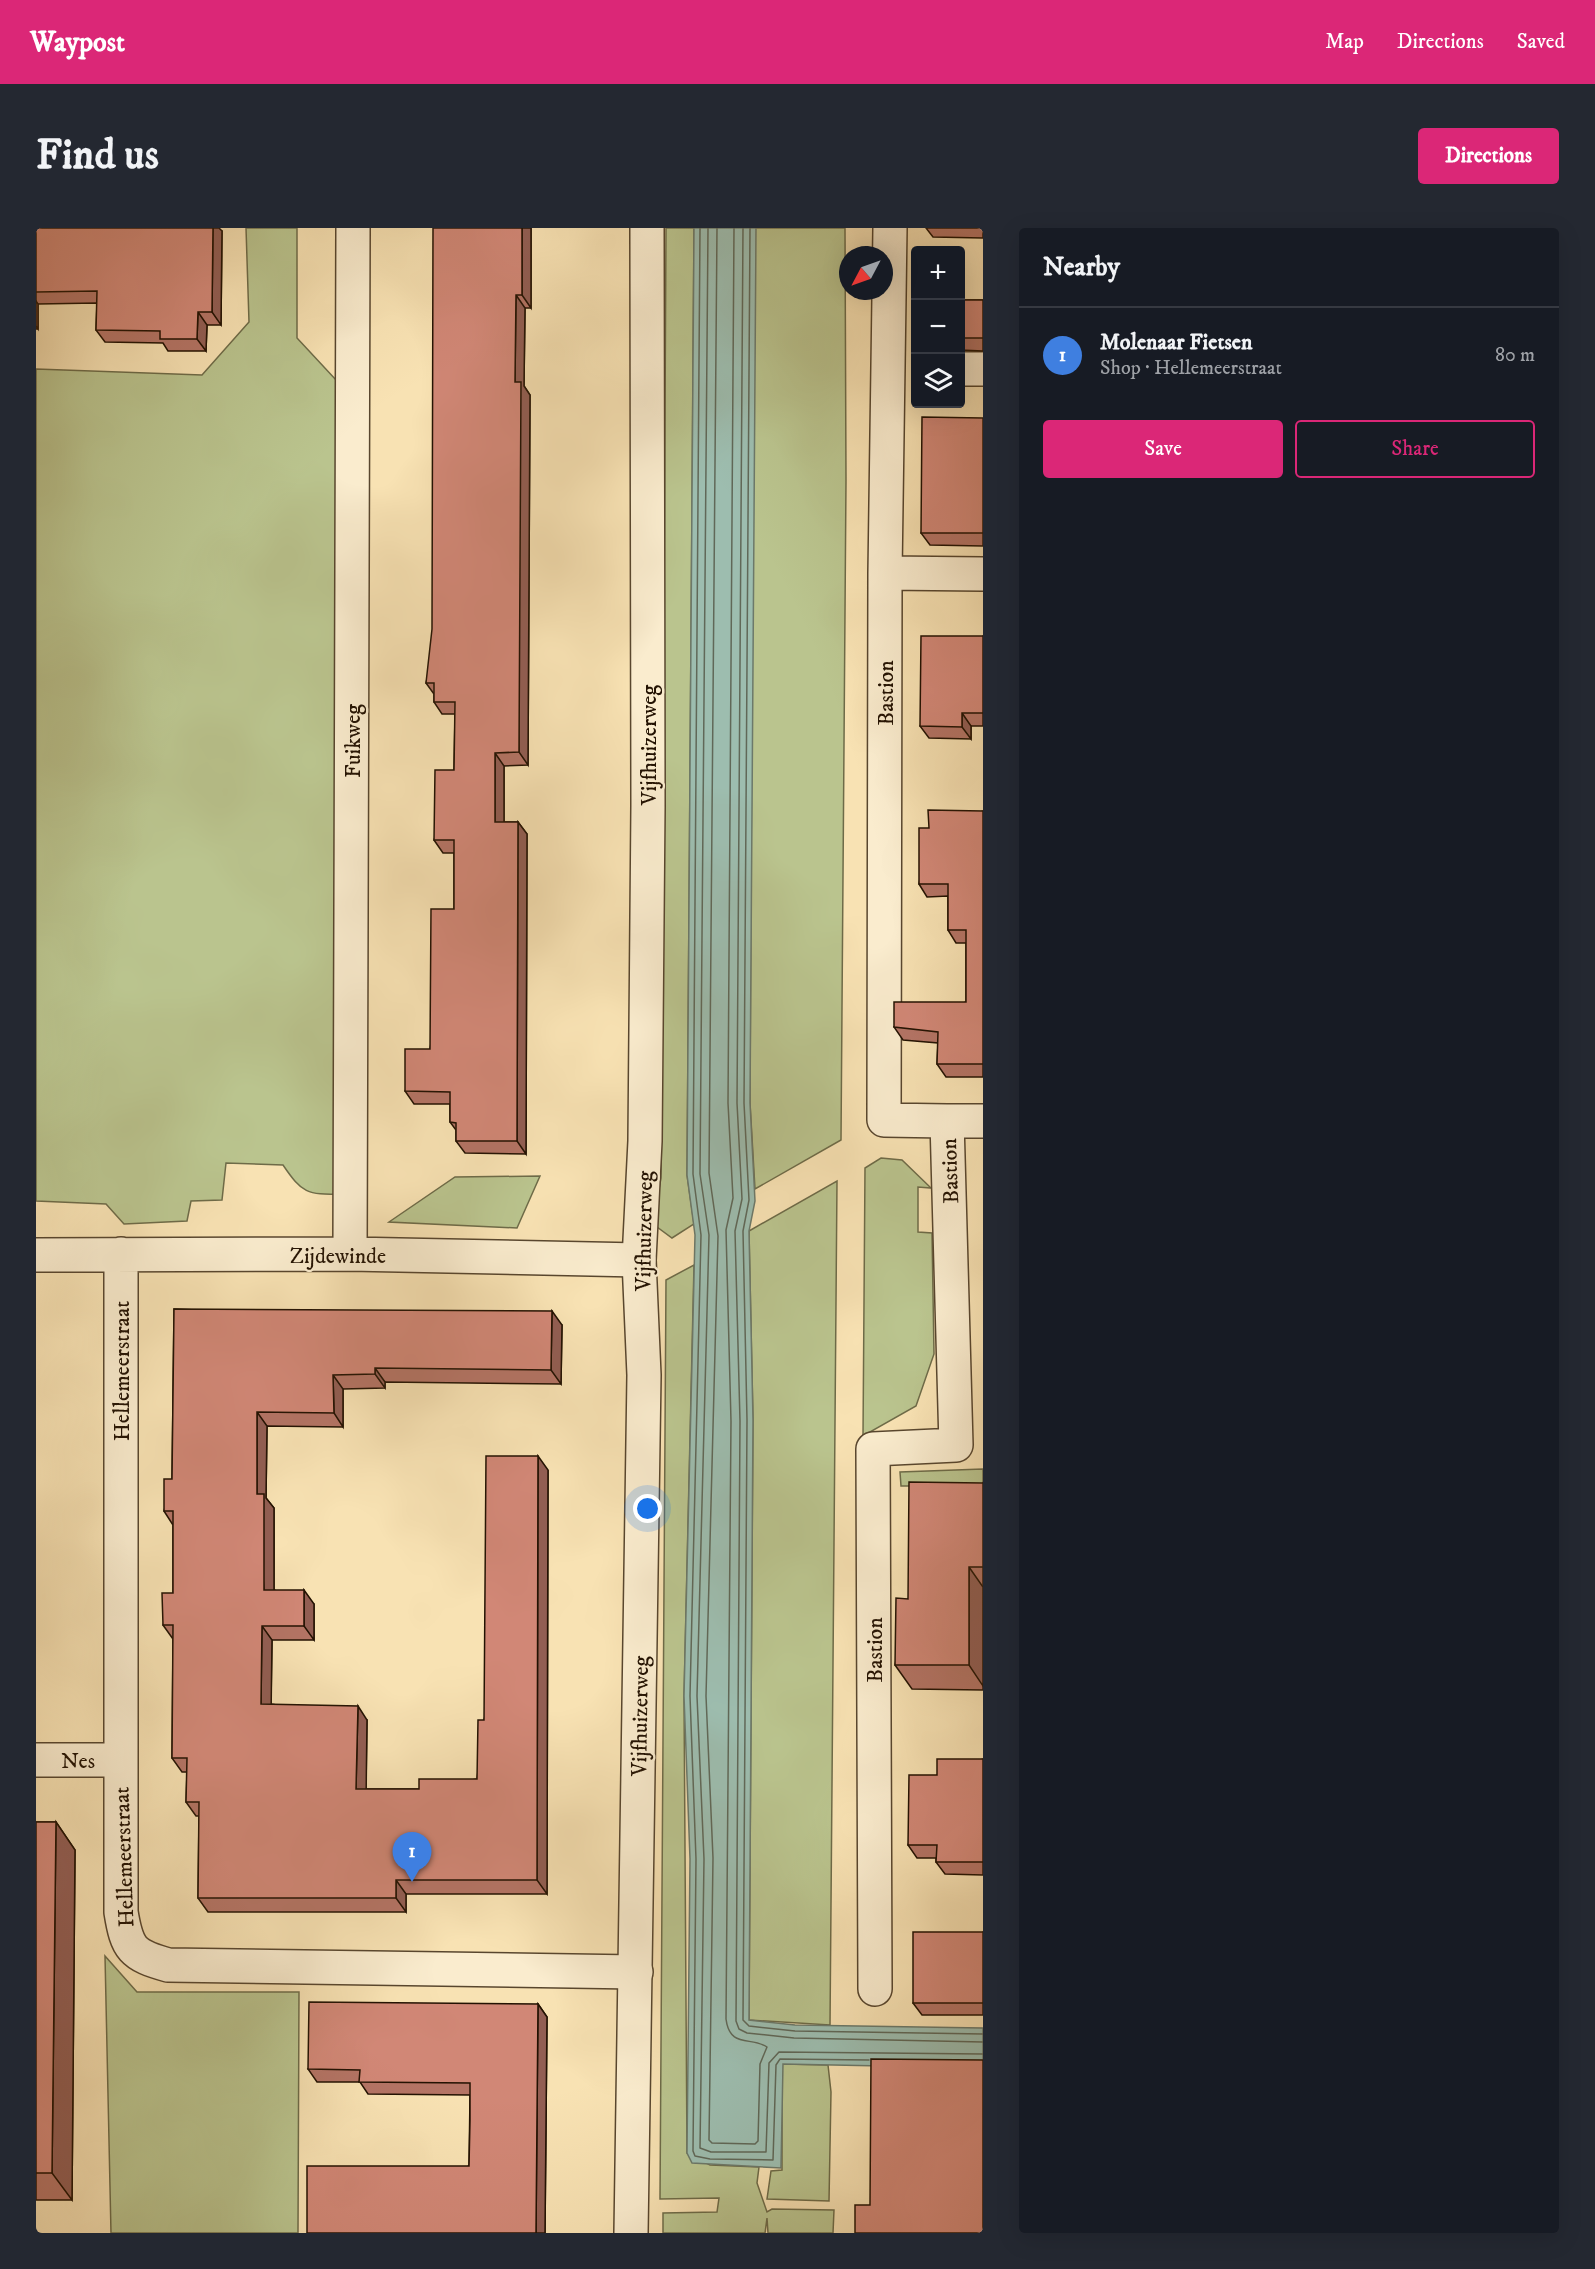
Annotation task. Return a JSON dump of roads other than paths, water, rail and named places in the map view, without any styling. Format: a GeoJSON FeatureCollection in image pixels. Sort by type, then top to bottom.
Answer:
{"type":"FeatureCollection","features":[{"type":"Feature","properties":{"kind":"street","name":"Fuikweg"},"geometry":{"type":"LineString","coordinates":[[350,1254],[354,228]]}},
{"type":"Feature","properties":{"kind":"street","name":"Vijfhuizerweg"},"geometry":{"type":"LineString","coordinates":[[631,2233],[644,1375],[639,1260],[645,1141],[648,818],[647,228]]}},
{"type":"Feature","properties":{"kind":"street","name":"Bastion"},"geometry":{"type":"LineString","coordinates":[[875,1989],[873,1449],[970,1445],[947,1121],[884,1120],[885,573],[902,368],[890,228]]}},
{"type":"Feature","properties":{"kind":"street"},"geometry":{"type":"LineString","coordinates":[[965,369],[983,369]]}},
{"type":"Feature","properties":{"kind":"street"},"geometry":{"type":"LineString","coordinates":[[885,573],[983,574]]}},
{"type":"Feature","properties":{"kind":"street"},"geometry":{"type":"LineString","coordinates":[[947,1121],[983,1121]]}},
{"type":"Feature","properties":{"kind":"street","name":"Zijdewinde"},"geometry":{"type":"LineString","coordinates":[[36,1254],[350,1254],[639,1260]]}},
{"type":"Feature","properties":{"kind":"street","name":"Hellemeerstraat"},"geometry":{"type":"LineString","coordinates":[[121,1254],[121,1912],[127,1940],[141,1958],[168,1965],[636,1972]]}},
{"type":"Feature","properties":{"kind":"street","name":"Nes"},"geometry":{"type":"LineString","coordinates":[[36,1760],[120,1760]]}},
{"type":"Feature","properties":{"kind":"water"},"geometry":{"type":"Polygon","coordinates":[[[694,228],[756,228],[750,1103],[755,1201],[749,1231],[753,1420],[749,2020],[795,2025],[983,2028],[983,2068],[783,2064],[781,2168],[692,2163],[687,2153],[690,1859],[684,1696],[695,1235],[687,1175],[694,228]]]}},
{"type":"Feature","properties":{"kind":"place","name":"Molenaar Fietsen"},"geometry":{"type":"Point","coordinates":[412,1882]}}]}
